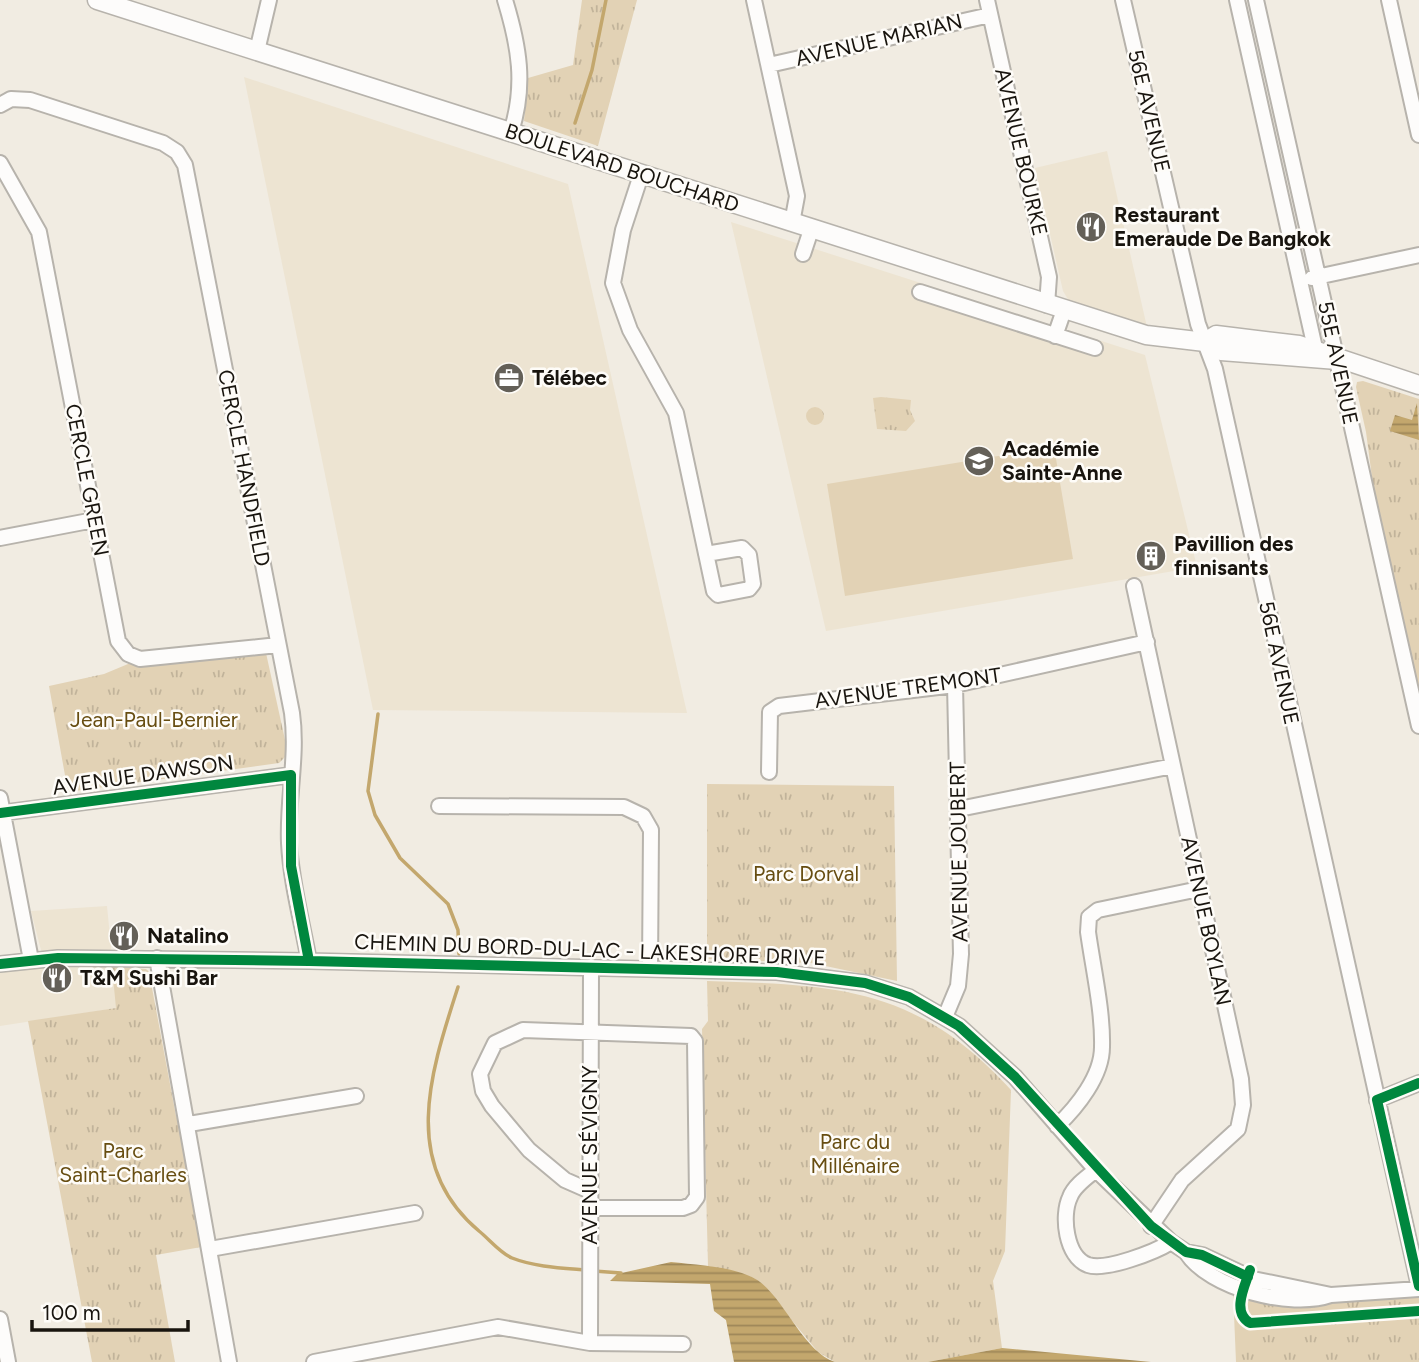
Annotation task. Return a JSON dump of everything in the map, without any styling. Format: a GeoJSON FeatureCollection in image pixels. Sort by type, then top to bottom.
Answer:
{"type":"FeatureCollection","features":[{"type":"Feature","properties":{"kind":"main road","name":"BOULEVARD BOUCHARD"},"geometry":{"type":"LineString","coordinates":[[97,0],[1146,335],[1205,342],[1221,351],[1316,355],[1419,385]]}},
{"type":"Feature","properties":{"kind":"street"},"geometry":{"type":"LineString","coordinates":[[257,51],[269,0]]}},
{"type":"Feature","properties":{"kind":"street"},"geometry":{"type":"LineString","coordinates":[[505,0],[522,78],[520,101],[511,132]]}},
{"type":"Feature","properties":{"kind":"street"},"geometry":{"type":"LineString","coordinates":[[754,0],[797,196],[792,223]]}},
{"type":"Feature","properties":{"kind":"street","name":"AVENUE BOURKE"},"geometry":{"type":"LineString","coordinates":[[986,0],[1056,308],[1055,336]]}},
{"type":"Feature","properties":{"kind":"street","name":"56E AVENUE"},"geometry":{"type":"LineString","coordinates":[[1123,0],[1197,319],[1215,369],[1419,1288]]}},
{"type":"Feature","properties":{"kind":"street","name":"55E AVENUE"},"geometry":{"type":"LineString","coordinates":[[1237,0],[1316,355]]}},
{"type":"Feature","properties":{"kind":"street","name":"55E AVENUE"},"geometry":{"type":"LineString","coordinates":[[1256,0],[1419,726]]}},
{"type":"Feature","properties":{"kind":"street"},"geometry":{"type":"LineString","coordinates":[[1389,0],[1419,135]]}},
{"type":"Feature","properties":{"kind":"street","name":"AVENUE MARIAN"},"geometry":{"type":"LineString","coordinates":[[769,65],[990,15]]}},
{"type":"Feature","properties":{"kind":"street","name":"CERCLE HANDFIELD"},"geometry":{"type":"LineString","coordinates":[[6,102],[30,100],[163,143],[182,158],[295,731],[290,775],[291,866],[309,961]]}},
{"type":"Feature","properties":{"kind":"street","name":"CERCLE GREEN"},"geometry":{"type":"LineString","coordinates":[[0,163],[39,232],[118,641],[128,654],[140,659],[278,645]]}},
{"type":"Feature","properties":{"kind":"street"},"geometry":{"type":"LineString","coordinates":[[641,175],[617,253],[612,283],[630,330],[676,413],[706,554]]}},
{"type":"Feature","properties":{"kind":"street"},"geometry":{"type":"LineString","coordinates":[[803,254],[811,230]]}},
{"type":"Feature","properties":{"kind":"street"},"geometry":{"type":"LineString","coordinates":[[1300,281],[1419,255]]}},
{"type":"Feature","properties":{"kind":"street"},"geometry":{"type":"LineString","coordinates":[[920,292],[1095,348]]}},
{"type":"Feature","properties":{"kind":"street"},"geometry":{"type":"LineString","coordinates":[[0,538],[94,520]]}},
{"type":"Feature","properties":{"kind":"street","name":"AVENUE BOYLAN"},"geometry":{"type":"LineString","coordinates":[[1134,586],[1241,1079],[1242,1119],[1231,1136],[1182,1181],[1151,1226]]}},
{"type":"Feature","properties":{"kind":"street","name":"AVENUE TREMONT"},"geometry":{"type":"LineString","coordinates":[[769,772],[768,723],[770,712],[779,706],[955,685],[1147,642]]}},
{"type":"Feature","properties":{"kind":"street","name":"AVENUE JOUBERT"},"geometry":{"type":"LineString","coordinates":[[945,1017],[953,1002],[960,969],[955,685]]}},
{"type":"Feature","properties":{"kind":"street"},"geometry":{"type":"LineString","coordinates":[[959,809],[1173,766]]}},
{"type":"Feature","properties":{"kind":"street","name":"AVENUE DAWSON"},"geometry":{"type":"LineString","coordinates":[[1,808],[290,775]]}},
{"type":"Feature","properties":{"kind":"street"},"geometry":{"type":"LineString","coordinates":[[439,806],[624,807],[643,816],[651,830],[650,968]]}},
{"type":"Feature","properties":{"kind":"street"},"geometry":{"type":"LineString","coordinates":[[1,808],[31,960]]}},
{"type":"Feature","properties":{"kind":"street"},"geometry":{"type":"LineString","coordinates":[[1057,1126],[1070,1114],[1091,1081],[1102,1047],[1089,918],[1098,910],[1199,889]]}},
{"type":"Feature","properties":{"kind":"street"},"geometry":{"type":"LineString","coordinates":[[157,959],[189,1124],[229,1362]]}},
{"type":"Feature","properties":{"kind":"street","name":"CHEMIN DU BORD-DU-LAC - LAKESHORE DRIVE"},"geometry":{"type":"LineString","coordinates":[[0,964],[31,960],[309,961],[650,968],[777,972],[837,977],[890,990],[945,1017],[999,1062],[1096,1170],[1151,1226],[1186,1252],[1194,1264],[1237,1280],[1263,1295],[1297,1299],[1419,1288]]}},
{"type":"Feature","properties":{"kind":"street","name":"AVENUE SÉVIGNY"},"geometry":{"type":"LineString","coordinates":[[590,1343],[591,967]]}},
{"type":"Feature","properties":{"kind":"street"},"geometry":{"type":"LineString","coordinates":[[590,1191],[565,1180],[529,1150],[492,1106],[483,1091],[480,1074],[495,1043],[523,1030],[686,1034],[695,1041],[697,1189],[691,1206],[590,1208]]}},
{"type":"Feature","properties":{"kind":"street"},"geometry":{"type":"LineString","coordinates":[[1377,1100],[1419,1083]]}},
{"type":"Feature","properties":{"kind":"street"},"geometry":{"type":"LineString","coordinates":[[189,1124],[356,1096]]}},
{"type":"Feature","properties":{"kind":"street"},"geometry":{"type":"LineString","coordinates":[[1096,1170],[1075,1189],[1068,1203],[1068,1240],[1073,1255],[1089,1266],[1100,1267],[1158,1250],[1171,1242]]}},
{"type":"Feature","properties":{"kind":"street"},"geometry":{"type":"LineString","coordinates":[[210,1249],[415,1213]]}},
{"type":"Feature","properties":{"kind":"street"},"geometry":{"type":"LineString","coordinates":[[0,1319],[8,1362]]}},
{"type":"Feature","properties":{"kind":"street"},"geometry":{"type":"LineString","coordinates":[[314,1362],[498,1327],[590,1343],[683,1344]]}},
{"type":"Feature","properties":{"kind":"shaded area"},"geometry":{"type":"Polygon","coordinates":[[[244,77],[568,184],[687,713],[373,710],[244,77]]]}},
{"type":"Feature","properties":{"kind":"shaded area"},"geometry":{"type":"Polygon","coordinates":[[[1107,151],[1147,327],[1069,301],[1063,291],[1035,168],[1107,151]]]}},
{"type":"Feature","properties":{"kind":"shaded area","name":"Académie Sainte-Anne"},"geometry":{"type":"Polygon","coordinates":[[[731,222],[1145,355],[1197,567],[826,631],[731,222]]]}},
{"type":"Feature","properties":{"kind":"shaded area"},"geometry":{"type":"Polygon","coordinates":[[[1417,403],[1419,440],[1390,431],[1395,415],[1412,420],[1417,403]]]}},
{"type":"Feature","properties":{"kind":"shaded area"},"geometry":{"type":"Polygon","coordinates":[[[107,906],[117,1008],[0,1026],[0,961],[42,954],[31,911],[107,906]]]}},
{"type":"Feature","properties":{"kind":"shaded area"},"geometry":{"type":"Polygon","coordinates":[[[671,1262],[723,1268],[752,1277],[773,1295],[812,1346],[835,1362],[734,1362],[726,1320],[714,1311],[710,1284],[610,1281],[617,1274],[671,1262]]]}},
{"type":"Feature","properties":{"kind":"shaded area"},"geometry":{"type":"Polygon","coordinates":[[[1002,1348],[1151,1362],[928,1362],[1002,1348]]]}},
{"type":"Feature","properties":{"kind":"green space"},"geometry":{"type":"Polygon","coordinates":[[[582,0],[637,0],[598,146],[524,121],[528,78],[573,65],[582,0]]]}},
{"type":"Feature","properties":{"kind":"green space"},"geometry":{"type":"Polygon","coordinates":[[[1363,381],[1419,399],[1419,693],[1377,515],[1366,432],[1356,387],[1357,382],[1363,381]]]}},
{"type":"Feature","properties":{"kind":"green space"},"geometry":{"type":"Polygon","coordinates":[[[873,398],[911,400],[910,410],[915,421],[906,431],[877,429],[873,398]]]}},
{"type":"Feature","properties":{"kind":"green space"},"geometry":{"type":"Polygon","coordinates":[[[811,407],[819,407],[824,416],[822,423],[811,425],[806,420],[806,412],[811,407]]]}},
{"type":"Feature","properties":{"kind":"green space"},"geometry":{"type":"Polygon","coordinates":[[[1054,447],[1073,559],[845,596],[827,484],[1054,447]]]}},
{"type":"Feature","properties":{"kind":"green space","name":"Jean-Paul-Bernier"},"geometry":{"type":"Polygon","coordinates":[[[266,653],[287,749],[285,757],[279,763],[68,792],[49,686],[104,674],[140,659],[266,653]]]}},
{"type":"Feature","properties":{"kind":"green space","name":"Parc Dorval"},"geometry":{"type":"Polygon","coordinates":[[[707,784],[894,786],[897,981],[811,963],[707,959],[707,784]]]}},
{"type":"Feature","properties":{"kind":"green space","name":"Parc Saint-Charles"},"geometry":{"type":"Polygon","coordinates":[[[112,967],[146,969],[154,976],[152,988],[176,1116],[188,1142],[207,1246],[156,1255],[175,1362],[92,1362],[28,1021],[116,1008],[112,967]]]}},
{"type":"Feature","properties":{"kind":"green space","name":"Parc du Millénaire"},"geometry":{"type":"Polygon","coordinates":[[[707,981],[797,985],[873,998],[908,1011],[942,1030],[976,1056],[1011,1090],[1005,1251],[993,1281],[1002,1348],[928,1362],[835,1362],[818,1352],[760,1282],[752,1277],[708,1266],[702,1029],[708,1021],[707,981]]]}},
{"type":"Feature","properties":{"kind":"green space"},"geometry":{"type":"Polygon","coordinates":[[[1233,1291],[1419,1296],[1419,1362],[1236,1362],[1233,1291]]]}},
{"type":"Feature","properties":{"kind":"waterway"},"geometry":{"type":"LineString","coordinates":[[575,123],[592,70],[606,0]]}},
{"type":"Feature","properties":{"kind":"waterway"},"geometry":{"type":"LineString","coordinates":[[378,714],[368,791],[375,815],[400,858],[448,904],[458,930],[459,954]]}},
{"type":"Feature","properties":{"kind":"waterway"},"geometry":{"type":"LineString","coordinates":[[458,987],[439,1051],[428,1115],[430,1147],[438,1176],[454,1205],[508,1256],[539,1265],[586,1270]]}},
{"type":"Feature","properties":{"kind":"waterway"},"geometry":{"type":"LineString","coordinates":[[594,1271],[621,1273]]}},
{"type":"Feature","properties":{"kind":"cycle path"},"geometry":{"type":"LineString","coordinates":[[0,813],[291,775],[291,866],[309,961]]}},
{"type":"Feature","properties":{"kind":"cycle path"},"geometry":{"type":"LineString","coordinates":[[0,964],[58,958],[309,961],[777,972],[865,983],[909,997],[959,1026],[1015,1077],[1151,1226],[1186,1252],[1202,1255],[1248,1277]]}},
{"type":"Feature","properties":{"kind":"cycle path"},"geometry":{"type":"LineString","coordinates":[[1419,1083],[1377,1100],[1419,1286]]}},
{"type":"Feature","properties":{"kind":"cycle path"},"geometry":{"type":"LineString","coordinates":[[1250,1270],[1240,1306],[1244,1318],[1250,1323],[1419,1311]]}},
{"type":"Feature","properties":{"kind":"place","name":"Restaurant Emeraude De Bangkok"},"geometry":{"type":"Point","coordinates":[1091,227]}},
{"type":"Feature","properties":{"kind":"place","name":"Télébec"},"geometry":{"type":"Point","coordinates":[509,378]}},
{"type":"Feature","properties":{"kind":"place","name":"Académie Sainte-Anne"},"geometry":{"type":"Point","coordinates":[979,461]}},
{"type":"Feature","properties":{"kind":"place","name":"Pavillion des finnisants"},"geometry":{"type":"Point","coordinates":[1151,556]}},
{"type":"Feature","properties":{"kind":"place","name":"Natalino"},"geometry":{"type":"Point","coordinates":[124,936]}},
{"type":"Feature","properties":{"kind":"place","name":"T&M Sushi Bar"},"geometry":{"type":"Point","coordinates":[57,978]}}]}
